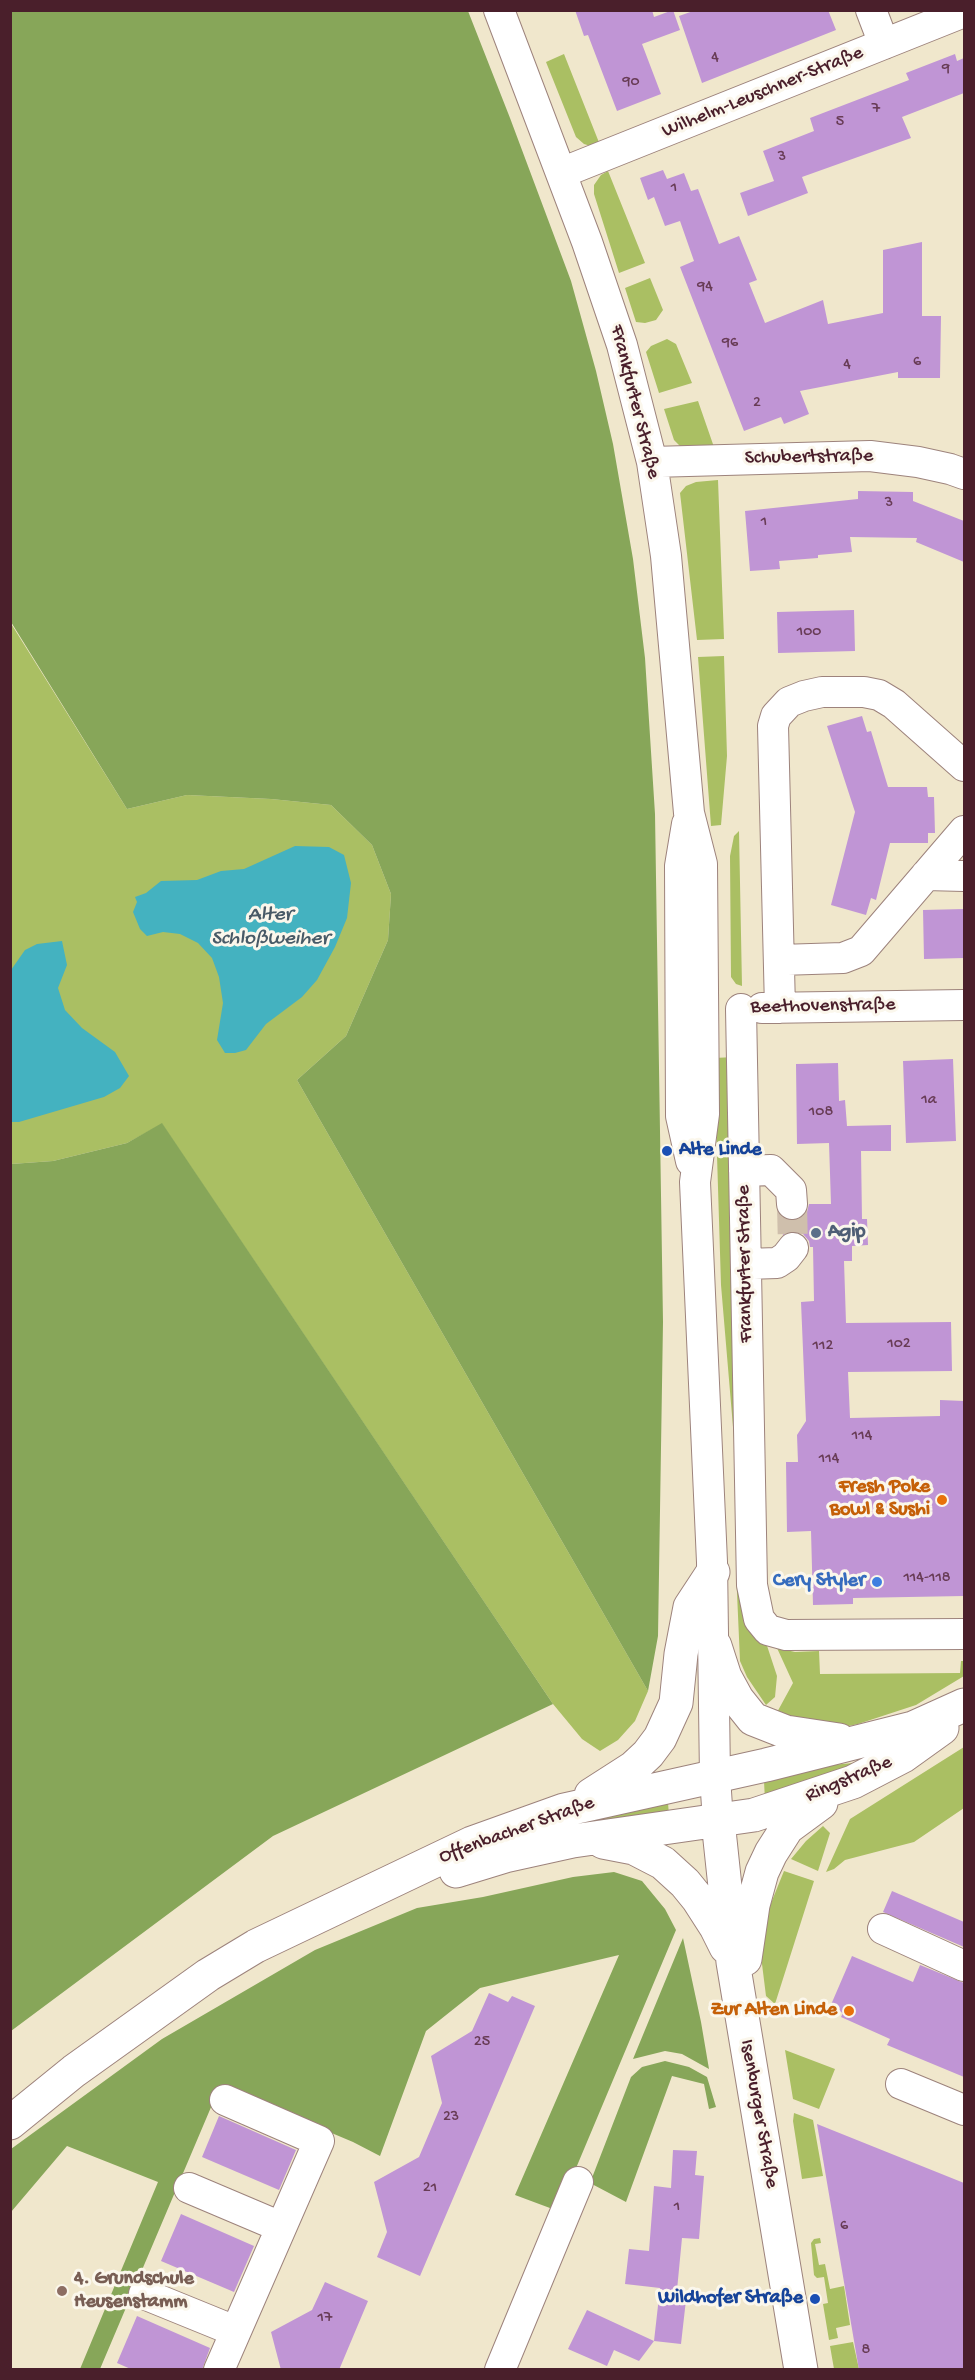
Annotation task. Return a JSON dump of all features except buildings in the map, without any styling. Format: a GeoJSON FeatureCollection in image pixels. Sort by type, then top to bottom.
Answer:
{"type":"FeatureCollection","features":[{"type":"Feature","properties":{"kind":"main road"},"geometry":{"type":"LineString","coordinates":[[564,1810],[601,1790],[633,1768],[660,1738],[676,1703],[681,1654],[690,1607],[712,1567]]}},
{"type":"Feature","properties":{"kind":"main road"},"geometry":{"type":"LineString","coordinates":[[715,1646],[725,1677],[737,1699],[753,1719],[786,1732],[814,1738],[862,1742]]}},
{"type":"Feature","properties":{"kind":"main road","name":"Ringstraße"},"geometry":{"type":"LineString","coordinates":[[715,1777],[913,1728],[964,1707]]}},
{"type":"Feature","properties":{"kind":"main road","name":"Ringstraße"},"geometry":{"type":"LineString","coordinates":[[718,1821],[754,1815],[848,1784],[903,1756],[964,1707]]}},
{"type":"Feature","properties":{"kind":"main road","name":"Offenbacher Straße"},"geometry":{"type":"LineString","coordinates":[[10,2123],[83,2064],[208,1975],[256,1946],[328,1910],[471,1843],[564,1810],[715,1777]]}},
{"type":"Feature","properties":{"kind":"main road"},"geometry":{"type":"LineString","coordinates":[[745,2042],[745,1956],[753,1905],[762,1872],[778,1839],[787,1828],[848,1784]]}},
{"type":"Feature","properties":{"kind":"main road","name":"Offenbacher Straße"},"geometry":{"type":"LineString","coordinates":[[328,1910],[505,1856],[573,1841],[718,1821]]}},
{"type":"Feature","properties":{"kind":"main road","name":"Isenburger Straße"},"geometry":{"type":"LineString","coordinates":[[718,1821],[733,1962],[745,2042],[796,2326],[801,2370]]}},
{"type":"Feature","properties":{"kind":"main road"},"geometry":{"type":"LineString","coordinates":[[573,1841],[608,1843],[634,1848],[663,1863],[685,1883],[698,1899],[716,1927],[733,1962]]}},
{"type":"Feature","properties":{"kind":"street","name":"Frankfurter Straße"},"geometry":{"type":"LineString","coordinates":[[499,10],[561,173],[622,345],[652,462],[666,556],[689,813],[680,866],[692,1008],[681,1116],[695,1182],[715,1646],[715,1777],[718,1821]]}},
{"type":"Feature","properties":{"kind":"street"},"geometry":{"type":"LineString","coordinates":[[871,10],[884,44]]}},
{"type":"Feature","properties":{"kind":"street","name":"Wilhelm-Leuschner-Straße"},"geometry":{"type":"LineString","coordinates":[[561,173],[964,12]]}},
{"type":"Feature","properties":{"kind":"street","name":"Schubertstraße"},"geometry":{"type":"LineString","coordinates":[[652,462],[870,456],[918,462],[964,474]]}},
{"type":"Feature","properties":{"kind":"street"},"geometry":{"type":"LineString","coordinates":[[780,1008],[773,726],[776,716],[789,702],[813,694],[864,692],[879,696],[894,704],[964,766]]}},
{"type":"Feature","properties":{"kind":"street"},"geometry":{"type":"LineString","coordinates":[[780,960],[843,958],[861,951],[964,831]]}},
{"type":"Feature","properties":{"kind":"street"},"geometry":{"type":"LineString","coordinates":[[926,875],[964,876]]}},
{"type":"Feature","properties":{"kind":"street","name":"Beethovenstraße"},"geometry":{"type":"LineString","coordinates":[[692,1008],[964,1005]]}},
{"type":"Feature","properties":{"kind":"street","name":"Frankfurter Straße"},"geometry":{"type":"LineString","coordinates":[[741,1009],[750,1520],[752,1585],[759,1619],[768,1630],[786,1635],[964,1634]]}},
{"type":"Feature","properties":{"kind":"street"},"geometry":{"type":"LineString","coordinates":[[744,1171],[771,1170],[791,1190],[792,1204]]}},
{"type":"Feature","properties":{"kind":"street"},"geometry":{"type":"LineString","coordinates":[[746,1264],[777,1263],[793,1248]]}},
{"type":"Feature","properties":{"kind":"street"},"geometry":{"type":"LineString","coordinates":[[712,1567],[750,1520]]}},
{"type":"Feature","properties":{"kind":"street"},"geometry":{"type":"LineString","coordinates":[[883,1929],[964,1966]]}},
{"type":"Feature","properties":{"kind":"street"},"geometry":{"type":"LineString","coordinates":[[900,2084],[964,2110]]}},
{"type":"Feature","properties":{"kind":"street"},"geometry":{"type":"LineString","coordinates":[[219,2370],[319,2141],[225,2100]]}},
{"type":"Feature","properties":{"kind":"street"},"geometry":{"type":"LineString","coordinates":[[500,2370],[578,2182]]}},
{"type":"Feature","properties":{"kind":"street"},"geometry":{"type":"LineString","coordinates":[[189,2188],[281,2227]]}},
{"type":"Feature","properties":{"kind":"street"},"geometry":{"type":"LineString","coordinates":[[144,2294],[236,2331]]}},
{"type":"Feature","properties":{"kind":"green space"},"geometry":{"type":"Polygon","coordinates":[[[11,10],[468,11],[510,118],[571,281],[596,371],[613,444],[633,559],[645,658],[655,814],[663,1322],[658,1636],[648,1691],[297,1080],[346,1036],[388,940],[391,894],[372,845],[331,805],[271,799],[187,795],[127,809],[11,622],[11,10]]]}},
{"type":"Feature","properties":{"kind":"green space"},"geometry":{"type":"Polygon","coordinates":[[[564,54],[600,145],[594,147],[584,144],[576,137],[546,62],[564,54]]]}},
{"type":"Feature","properties":{"kind":"green space"},"geometry":{"type":"Polygon","coordinates":[[[608,171],[645,263],[619,273],[594,194],[594,185],[601,175],[608,171]]]}},
{"type":"Feature","properties":{"kind":"green space"},"geometry":{"type":"Polygon","coordinates":[[[650,278],[663,310],[656,320],[645,323],[636,322],[625,288],[650,278]]]}},
{"type":"Feature","properties":{"kind":"green space"},"geometry":{"type":"Polygon","coordinates":[[[667,339],[676,344],[692,383],[659,393],[646,352],[651,346],[667,339]]]}},
{"type":"Feature","properties":{"kind":"green space"},"geometry":{"type":"Polygon","coordinates":[[[698,401],[715,450],[684,450],[674,440],[664,409],[698,401]]]}},
{"type":"Feature","properties":{"kind":"green space"},"geometry":{"type":"Polygon","coordinates":[[[718,480],[724,639],[697,640],[680,493],[686,486],[696,482],[718,480]]]}},
{"type":"Feature","properties":{"kind":"green space"},"geometry":{"type":"Polygon","coordinates":[[[10,622],[127,809],[187,795],[271,799],[331,805],[372,845],[391,894],[388,940],[346,1036],[297,1080],[648,1691],[635,1721],[618,1740],[600,1751],[582,1739],[553,1704],[162,1124],[127,1143],[53,1161],[11,1164],[10,622]]]}},
{"type":"Feature","properties":{"kind":"green space"},"geometry":{"type":"Polygon","coordinates":[[[724,656],[727,756],[721,825],[711,826],[698,657],[724,656]]]}},
{"type":"Feature","properties":{"kind":"green space"},"geometry":{"type":"Polygon","coordinates":[[[739,831],[742,986],[736,984],[731,977],[730,856],[734,836],[739,831]]]}},
{"type":"Feature","properties":{"kind":"green space"},"geometry":{"type":"Polygon","coordinates":[[[735,1057],[739,1498],[721,1285],[714,1058],[735,1057]]]}},
{"type":"Feature","properties":{"kind":"green space"},"geometry":{"type":"Polygon","coordinates":[[[162,1123],[553,1704],[273,1836],[11,2031],[11,1164],[53,1161],[127,1143],[162,1123]]]}},
{"type":"Feature","properties":{"kind":"green space"},"geometry":{"type":"Polygon","coordinates":[[[738,1558],[777,1676],[775,1697],[766,1705],[747,1677],[740,1661],[736,1570],[738,1558]]]}},
{"type":"Feature","properties":{"kind":"green space"},"geometry":{"type":"Polygon","coordinates":[[[777,1648],[795,1652],[819,1651],[820,1674],[960,1673],[961,1661],[964,1661],[964,1676],[916,1705],[858,1724],[816,1733],[775,1716],[793,1683],[777,1648]]]}},
{"type":"Feature","properties":{"kind":"green space"},"geometry":{"type":"Polygon","coordinates":[[[964,1747],[964,1808],[914,1842],[845,1860],[826,1872],[850,1819],[964,1747]]]}},
{"type":"Feature","properties":{"kind":"green space"},"geometry":{"type":"Polygon","coordinates":[[[863,1762],[765,1801],[764,1781],[822,1766],[863,1762]]]}},
{"type":"Feature","properties":{"kind":"green space"},"geometry":{"type":"Polygon","coordinates":[[[668,1803],[669,1815],[574,1828],[572,1823],[668,1803]]]}},
{"type":"Feature","properties":{"kind":"green space"},"geometry":{"type":"Polygon","coordinates":[[[823,1826],[830,1833],[818,1871],[791,1859],[806,1841],[823,1826]]]}},
{"type":"Feature","properties":{"kind":"green space"},"geometry":{"type":"Polygon","coordinates":[[[784,1871],[814,1881],[775,2004],[766,1996],[761,1956],[765,1918],[784,1871]]]}},
{"type":"Feature","properties":{"kind":"green space"},"geometry":{"type":"Polygon","coordinates":[[[614,1872],[642,1881],[665,1909],[676,1930],[558,2211],[515,2195],[619,1955],[480,1988],[426,2031],[380,2156],[353,2142],[220,2086],[100,2369],[80,2369],[158,2182],[67,2146],[11,2212],[11,2149],[162,2039],[315,1950],[417,1908],[483,1897],[573,1877],[614,1872]]]}},
{"type":"Feature","properties":{"kind":"green space"},"geometry":{"type":"Polygon","coordinates":[[[683,1938],[709,2069],[682,2054],[665,2051],[633,2059],[683,1938]]]}},
{"type":"Feature","properties":{"kind":"green space"},"geometry":{"type":"Polygon","coordinates":[[[785,2050],[835,2069],[819,2109],[793,2099],[785,2050]]]}},
{"type":"Feature","properties":{"kind":"green space"},"geometry":{"type":"Polygon","coordinates":[[[665,2061],[689,2067],[707,2077],[716,2107],[709,2109],[704,2084],[672,2076],[626,2202],[590,2183],[631,2077],[642,2067],[665,2061]]]}},
{"type":"Feature","properties":{"kind":"green space"},"geometry":{"type":"Polygon","coordinates":[[[794,2113],[813,2120],[823,2176],[802,2179],[793,2121],[794,2113]]]}},
{"type":"Feature","properties":{"kind":"green space"},"geometry":{"type":"Polygon","coordinates":[[[820,2238],[821,2243],[815,2244],[819,2265],[825,2264],[830,2289],[844,2286],[850,2325],[836,2328],[838,2338],[829,2340],[823,2304],[828,2303],[824,2277],[817,2278],[814,2275],[811,2243],[814,2239],[820,2238]]]}},
{"type":"Feature","properties":{"kind":"green space"},"geometry":{"type":"Polygon","coordinates":[[[853,2342],[859,2369],[834,2369],[830,2346],[853,2342]]]}},
{"type":"Feature","properties":{"kind":"water","name":"Alter Schloßweiher"},"geometry":{"type":"Polygon","coordinates":[[[295,846],[329,847],[344,855],[351,883],[347,918],[335,947],[317,980],[302,997],[266,1024],[246,1050],[225,1053],[217,1040],[223,1003],[219,977],[212,958],[198,943],[180,934],[163,932],[147,936],[140,929],[133,912],[137,902],[135,897],[146,893],[161,881],[197,880],[221,871],[244,869],[295,846]]]}},
{"type":"Feature","properties":{"kind":"water"},"geometry":{"type":"Polygon","coordinates":[[[62,941],[67,965],[58,988],[65,1010],[82,1028],[115,1052],[129,1076],[120,1088],[104,1097],[19,1122],[11,1122],[11,970],[25,950],[37,944],[62,941]]]}},
{"type":"Feature","properties":{"kind":"tunnel"},"geometry":{"type":"LineString","coordinates":[[792,1204],[793,1248]]}},
{"type":"Feature","properties":{"kind":"place","name":"Alte Linde"},"geometry":{"type":"Point","coordinates":[667,1151]}},
{"type":"Feature","properties":{"kind":"place","name":"Agip"},"geometry":{"type":"Point","coordinates":[816,1233]}},
{"type":"Feature","properties":{"kind":"place","name":"Fresh Poke Bowl & Sushi"},"geometry":{"type":"Point","coordinates":[942,1500]}},
{"type":"Feature","properties":{"kind":"place","name":"Cery Styler"},"geometry":{"type":"Point","coordinates":[877,1582]}},
{"type":"Feature","properties":{"kind":"place","name":"Zur Alten Linde"},"geometry":{"type":"Point","coordinates":[849,2011]}},
{"type":"Feature","properties":{"kind":"place","name":"4. Grundschule Heusenstamm"},"geometry":{"type":"Point","coordinates":[62,2291]}},
{"type":"Feature","properties":{"kind":"place","name":"Wildhofer Straße"},"geometry":{"type":"Point","coordinates":[815,2299]}}]}
